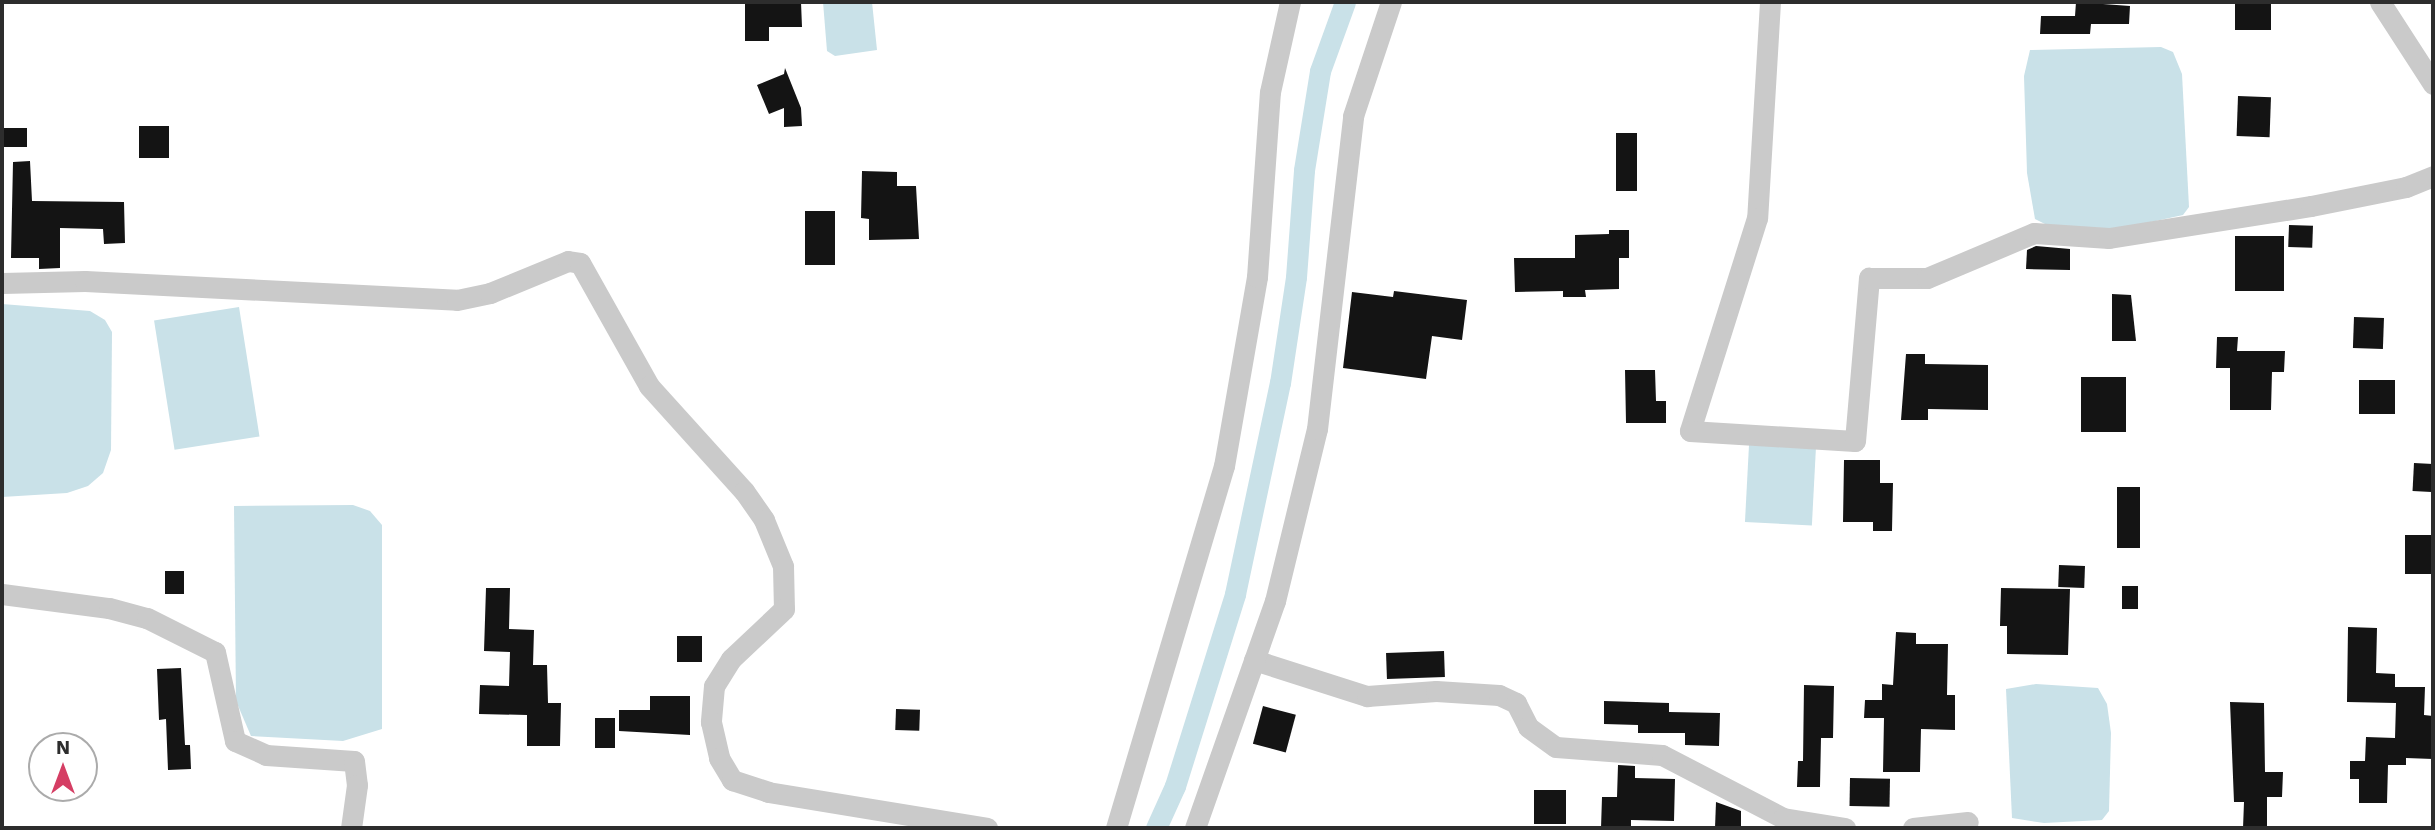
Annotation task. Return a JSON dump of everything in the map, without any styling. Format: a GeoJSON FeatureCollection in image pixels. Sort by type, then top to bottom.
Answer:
{"type":"FeatureCollection","features":[{"type":"Feature","properties":{"kind":"street"},"geometry":{"type":"LineString","coordinates":[[1116,828],[1224,466],[1257,277],[1270,92],[1290,2]]}},
{"type":"Feature","properties":{"kind":"street"},"geometry":{"type":"LineString","coordinates":[[1195,828],[1275,601],[1317,429],[1353,116],[1391,2]]}},
{"type":"Feature","properties":{"kind":"street"},"geometry":{"type":"LineString","coordinates":[[1770,2],[1757,218],[1690,431],[1855,441],[1869,278],[1927,278],[2034,233],[2109,238],[2311,206],[2406,187],[2433,176]]}},
{"type":"Feature","properties":{"kind":"street"},"geometry":{"type":"LineString","coordinates":[[2380,2],[2433,84]]}},
{"type":"Feature","properties":{"kind":"street"},"geometry":{"type":"LineString","coordinates":[[2,283],[85,281],[457,300],[490,293],[568,261],[580,263],[649,386],[744,491],[765,520],[783,566],[784,609],[731,659],[714,686],[711,722],[719,758],[732,780],[768,792],[987,828]]}},
{"type":"Feature","properties":{"kind":"street"},"geometry":{"type":"LineString","coordinates":[[2,594],[109,608],[147,618],[215,652],[235,740],[266,755],[354,761],[357,785],[351,828]]}},
{"type":"Feature","properties":{"kind":"street"},"geometry":{"type":"LineString","coordinates":[[1254,660],[1367,696],[1436,691],[1499,695],[1516,703],[1528,727],[1556,747],[1662,755],[1783,818],[1845,828]]}},
{"type":"Feature","properties":{"kind":"street"},"geometry":{"type":"LineString","coordinates":[[1913,828],[1968,822]]}},
{"type":"Feature","properties":{"kind":"water"},"geometry":{"type":"Polygon","coordinates":[[[823,2],[872,2],[877,50],[835,56],[827,51],[823,2]]]}},
{"type":"Feature","properties":{"kind":"water"},"geometry":{"type":"Polygon","coordinates":[[[2161,47],[2173,52],[2182,74],[2189,207],[2183,215],[2119,229],[2047,225],[2035,219],[2027,173],[2024,76],[2030,50],[2161,47]]]}},
{"type":"Feature","properties":{"kind":"water"},"geometry":{"type":"Polygon","coordinates":[[[2,304],[90,311],[105,320],[112,332],[111,450],[103,473],[88,486],[67,493],[2,497],[2,304]]]}},
{"type":"Feature","properties":{"kind":"water"},"geometry":{"type":"Polygon","coordinates":[[[239,307],[259,436],[175,450],[154,320],[239,307]]]}},
{"type":"Feature","properties":{"kind":"water"},"geometry":{"type":"Polygon","coordinates":[[[1749,445],[1816,449],[1812,525],[1745,522],[1749,445]]]}},
{"type":"Feature","properties":{"kind":"water"},"geometry":{"type":"Polygon","coordinates":[[[353,505],[370,511],[382,525],[382,729],[343,741],[251,736],[236,701],[234,506],[353,505]]]}},
{"type":"Feature","properties":{"kind":"water"},"geometry":{"type":"Polygon","coordinates":[[[2036,684],[2098,688],[2107,704],[2111,733],[2109,811],[2102,820],[2044,823],[2012,818],[2006,689],[2036,684]]]}},
{"type":"Feature","properties":{"kind":"building"},"geometry":{"type":"Polygon","coordinates":[[[745,2],[801,2],[802,27],[769,27],[769,41],[745,41],[745,2]]]}},
{"type":"Feature","properties":{"kind":"building"},"geometry":{"type":"Polygon","coordinates":[[[2076,2],[2130,6],[2129,24],[2091,24],[2090,34],[2040,34],[2041,16],[2075,16],[2076,2]]]}},
{"type":"Feature","properties":{"kind":"building"},"geometry":{"type":"Polygon","coordinates":[[[2235,2],[2271,2],[2271,30],[2235,30],[2235,2]]]}},
{"type":"Feature","properties":{"kind":"building"},"geometry":{"type":"Polygon","coordinates":[[[785,68],[801,108],[802,126],[784,127],[784,108],[769,114],[757,85],[784,74],[785,68]]]}},
{"type":"Feature","properties":{"kind":"building"},"geometry":{"type":"Polygon","coordinates":[[[2238,96],[2271,97],[2270,137],[2237,136],[2238,96]]]}},
{"type":"Feature","properties":{"kind":"building"},"geometry":{"type":"Polygon","coordinates":[[[139,126],[169,126],[169,158],[139,158],[139,126]]]}},
{"type":"Feature","properties":{"kind":"building"},"geometry":{"type":"Polygon","coordinates":[[[2,128],[27,128],[27,147],[2,147],[2,128]]]}},
{"type":"Feature","properties":{"kind":"building"},"geometry":{"type":"Polygon","coordinates":[[[1616,133],[1637,133],[1637,191],[1616,191],[1616,133]]]}},
{"type":"Feature","properties":{"kind":"building"},"geometry":{"type":"Polygon","coordinates":[[[30,161],[32,201],[124,202],[125,243],[104,244],[103,229],[60,228],[60,268],[39,269],[39,258],[11,258],[13,162],[30,161]]]}},
{"type":"Feature","properties":{"kind":"building"},"geometry":{"type":"Polygon","coordinates":[[[862,171],[897,172],[897,186],[916,186],[919,239],[869,240],[869,219],[861,218],[862,171]]]}},
{"type":"Feature","properties":{"kind":"building"},"geometry":{"type":"Polygon","coordinates":[[[805,211],[835,211],[835,265],[805,265],[805,211]]]}},
{"type":"Feature","properties":{"kind":"building"},"geometry":{"type":"Polygon","coordinates":[[[2289,225],[2313,226],[2312,248],[2288,247],[2289,225]]]}},
{"type":"Feature","properties":{"kind":"building"},"geometry":{"type":"Polygon","coordinates":[[[1609,230],[1629,230],[1629,258],[1619,258],[1619,289],[1585,290],[1586,297],[1563,297],[1563,291],[1515,292],[1514,258],[1575,258],[1575,235],[1609,234],[1609,230]]]}},
{"type":"Feature","properties":{"kind":"building"},"geometry":{"type":"Polygon","coordinates":[[[2235,236],[2284,236],[2284,291],[2235,291],[2235,236]]]}},
{"type":"Feature","properties":{"kind":"building"},"geometry":{"type":"Polygon","coordinates":[[[2036,246],[2070,249],[2070,270],[2026,269],[2027,250],[2036,246]]]}},
{"type":"Feature","properties":{"kind":"building"},"geometry":{"type":"Polygon","coordinates":[[[1394,291],[1467,300],[1462,340],[1432,336],[1426,379],[1343,368],[1352,292],[1393,297],[1394,291]]]}},
{"type":"Feature","properties":{"kind":"building"},"geometry":{"type":"Polygon","coordinates":[[[2112,294],[2131,295],[2136,341],[2112,341],[2112,294]]]}},
{"type":"Feature","properties":{"kind":"building"},"geometry":{"type":"Polygon","coordinates":[[[2354,317],[2384,318],[2383,349],[2353,348],[2354,317]]]}},
{"type":"Feature","properties":{"kind":"building"},"geometry":{"type":"Polygon","coordinates":[[[2217,337],[2238,337],[2237,351],[2285,351],[2284,372],[2272,372],[2271,410],[2230,410],[2230,368],[2216,368],[2217,337]]]}},
{"type":"Feature","properties":{"kind":"building"},"geometry":{"type":"Polygon","coordinates":[[[1906,354],[1925,354],[1925,364],[1988,365],[1988,410],[1928,409],[1928,420],[1901,420],[1906,354]]]}},
{"type":"Feature","properties":{"kind":"building"},"geometry":{"type":"Polygon","coordinates":[[[1625,370],[1655,370],[1656,401],[1666,401],[1666,423],[1626,423],[1625,370]]]}},
{"type":"Feature","properties":{"kind":"building"},"geometry":{"type":"Polygon","coordinates":[[[2081,377],[2126,377],[2126,432],[2081,432],[2081,377]]]}},
{"type":"Feature","properties":{"kind":"building"},"geometry":{"type":"Polygon","coordinates":[[[2359,380],[2395,380],[2395,414],[2359,414],[2359,380]]]}},
{"type":"Feature","properties":{"kind":"building"},"geometry":{"type":"Polygon","coordinates":[[[1844,460],[1880,460],[1880,483],[1893,483],[1892,531],[1873,531],[1873,522],[1843,522],[1844,460]]]}},
{"type":"Feature","properties":{"kind":"building"},"geometry":{"type":"Polygon","coordinates":[[[2414,463],[2433,464],[2432,492],[2413,491],[2414,463]]]}},
{"type":"Feature","properties":{"kind":"building"},"geometry":{"type":"Polygon","coordinates":[[[2117,487],[2140,487],[2140,548],[2117,548],[2117,487]]]}},
{"type":"Feature","properties":{"kind":"building"},"geometry":{"type":"Polygon","coordinates":[[[2405,535],[2433,535],[2433,574],[2405,574],[2405,535]]]}},
{"type":"Feature","properties":{"kind":"building"},"geometry":{"type":"Polygon","coordinates":[[[2059,565],[2085,566],[2084,588],[2058,587],[2059,565]]]}},
{"type":"Feature","properties":{"kind":"building"},"geometry":{"type":"Polygon","coordinates":[[[165,571],[184,571],[184,594],[165,594],[165,571]]]}},
{"type":"Feature","properties":{"kind":"building"},"geometry":{"type":"Polygon","coordinates":[[[2122,586],[2138,586],[2138,609],[2122,609],[2122,586]]]}},
{"type":"Feature","properties":{"kind":"building"},"geometry":{"type":"Polygon","coordinates":[[[486,588],[510,588],[509,629],[534,630],[533,665],[547,665],[548,703],[561,703],[560,746],[527,746],[527,715],[479,714],[480,685],[509,686],[510,652],[484,651],[486,588]]]}},
{"type":"Feature","properties":{"kind":"building"},"geometry":{"type":"Polygon","coordinates":[[[2001,588],[2070,589],[2068,655],[2007,654],[2007,626],[2000,626],[2001,588]]]}},
{"type":"Feature","properties":{"kind":"building"},"geometry":{"type":"Polygon","coordinates":[[[2348,627],[2377,628],[2376,673],[2395,674],[2395,687],[2425,687],[2424,715],[2433,716],[2433,759],[2406,758],[2406,765],[2388,765],[2387,803],[2359,803],[2359,779],[2350,779],[2350,761],[2365,761],[2366,737],[2395,738],[2396,703],[2347,702],[2348,627]]]}},
{"type":"Feature","properties":{"kind":"building"},"geometry":{"type":"Polygon","coordinates":[[[1896,632],[1916,633],[1916,644],[1948,644],[1947,695],[1955,695],[1955,730],[1921,729],[1920,772],[1883,772],[1884,718],[1864,718],[1865,700],[1882,700],[1882,684],[1893,685],[1896,632]]]}},
{"type":"Feature","properties":{"kind":"building"},"geometry":{"type":"Polygon","coordinates":[[[677,636],[702,636],[702,662],[677,662],[677,636]]]}},
{"type":"Feature","properties":{"kind":"building"},"geometry":{"type":"Polygon","coordinates":[[[1444,651],[1445,677],[1387,679],[1386,653],[1444,651]]]}},
{"type":"Feature","properties":{"kind":"building"},"geometry":{"type":"Polygon","coordinates":[[[181,668],[185,745],[190,745],[191,769],[168,770],[166,719],[159,720],[157,669],[181,668]]]}},
{"type":"Feature","properties":{"kind":"building"},"geometry":{"type":"Polygon","coordinates":[[[1804,685],[1834,686],[1833,738],[1821,738],[1820,787],[1797,787],[1798,761],[1803,761],[1804,685]]]}},
{"type":"Feature","properties":{"kind":"building"},"geometry":{"type":"Polygon","coordinates":[[[650,696],[690,696],[690,735],[619,731],[619,710],[650,710],[650,696]]]}},
{"type":"Feature","properties":{"kind":"building"},"geometry":{"type":"Polygon","coordinates":[[[1604,701],[1669,703],[1669,712],[1720,713],[1719,746],[1685,745],[1685,733],[1638,733],[1638,725],[1604,724],[1604,701]]]}},
{"type":"Feature","properties":{"kind":"building"},"geometry":{"type":"Polygon","coordinates":[[[2230,702],[2264,703],[2265,772],[2283,772],[2282,797],[2267,797],[2267,828],[2243,828],[2244,802],[2234,802],[2230,702]]]}},
{"type":"Feature","properties":{"kind":"building"},"geometry":{"type":"Polygon","coordinates":[[[1263,706],[1296,715],[1286,752],[1253,744],[1263,706]]]}},
{"type":"Feature","properties":{"kind":"building"},"geometry":{"type":"Polygon","coordinates":[[[896,709],[920,710],[919,731],[895,730],[896,709]]]}},
{"type":"Feature","properties":{"kind":"building"},"geometry":{"type":"Polygon","coordinates":[[[595,718],[615,718],[615,748],[595,748],[595,718]]]}},
{"type":"Feature","properties":{"kind":"building"},"geometry":{"type":"Polygon","coordinates":[[[1618,765],[1635,766],[1635,778],[1675,779],[1674,821],[1631,820],[1631,828],[1601,828],[1602,797],[1617,797],[1618,765]]]}},
{"type":"Feature","properties":{"kind":"building"},"geometry":{"type":"Polygon","coordinates":[[[1850,778],[1890,779],[1890,807],[1850,806],[1850,778]]]}},
{"type":"Feature","properties":{"kind":"building"},"geometry":{"type":"Polygon","coordinates":[[[1534,790],[1566,790],[1566,824],[1534,824],[1534,790]]]}},
{"type":"Feature","properties":{"kind":"building"},"geometry":{"type":"Polygon","coordinates":[[[1716,802],[1741,811],[1741,828],[1715,828],[1716,802]]]}},
{"type":"Feature","properties":{"kind":"waterway"},"geometry":{"type":"LineString","coordinates":[[1156,828],[1175,786],[1235,594],[1280,383],[1296,277],[1304,170],[1320,71],[1345,2]]}}]}
